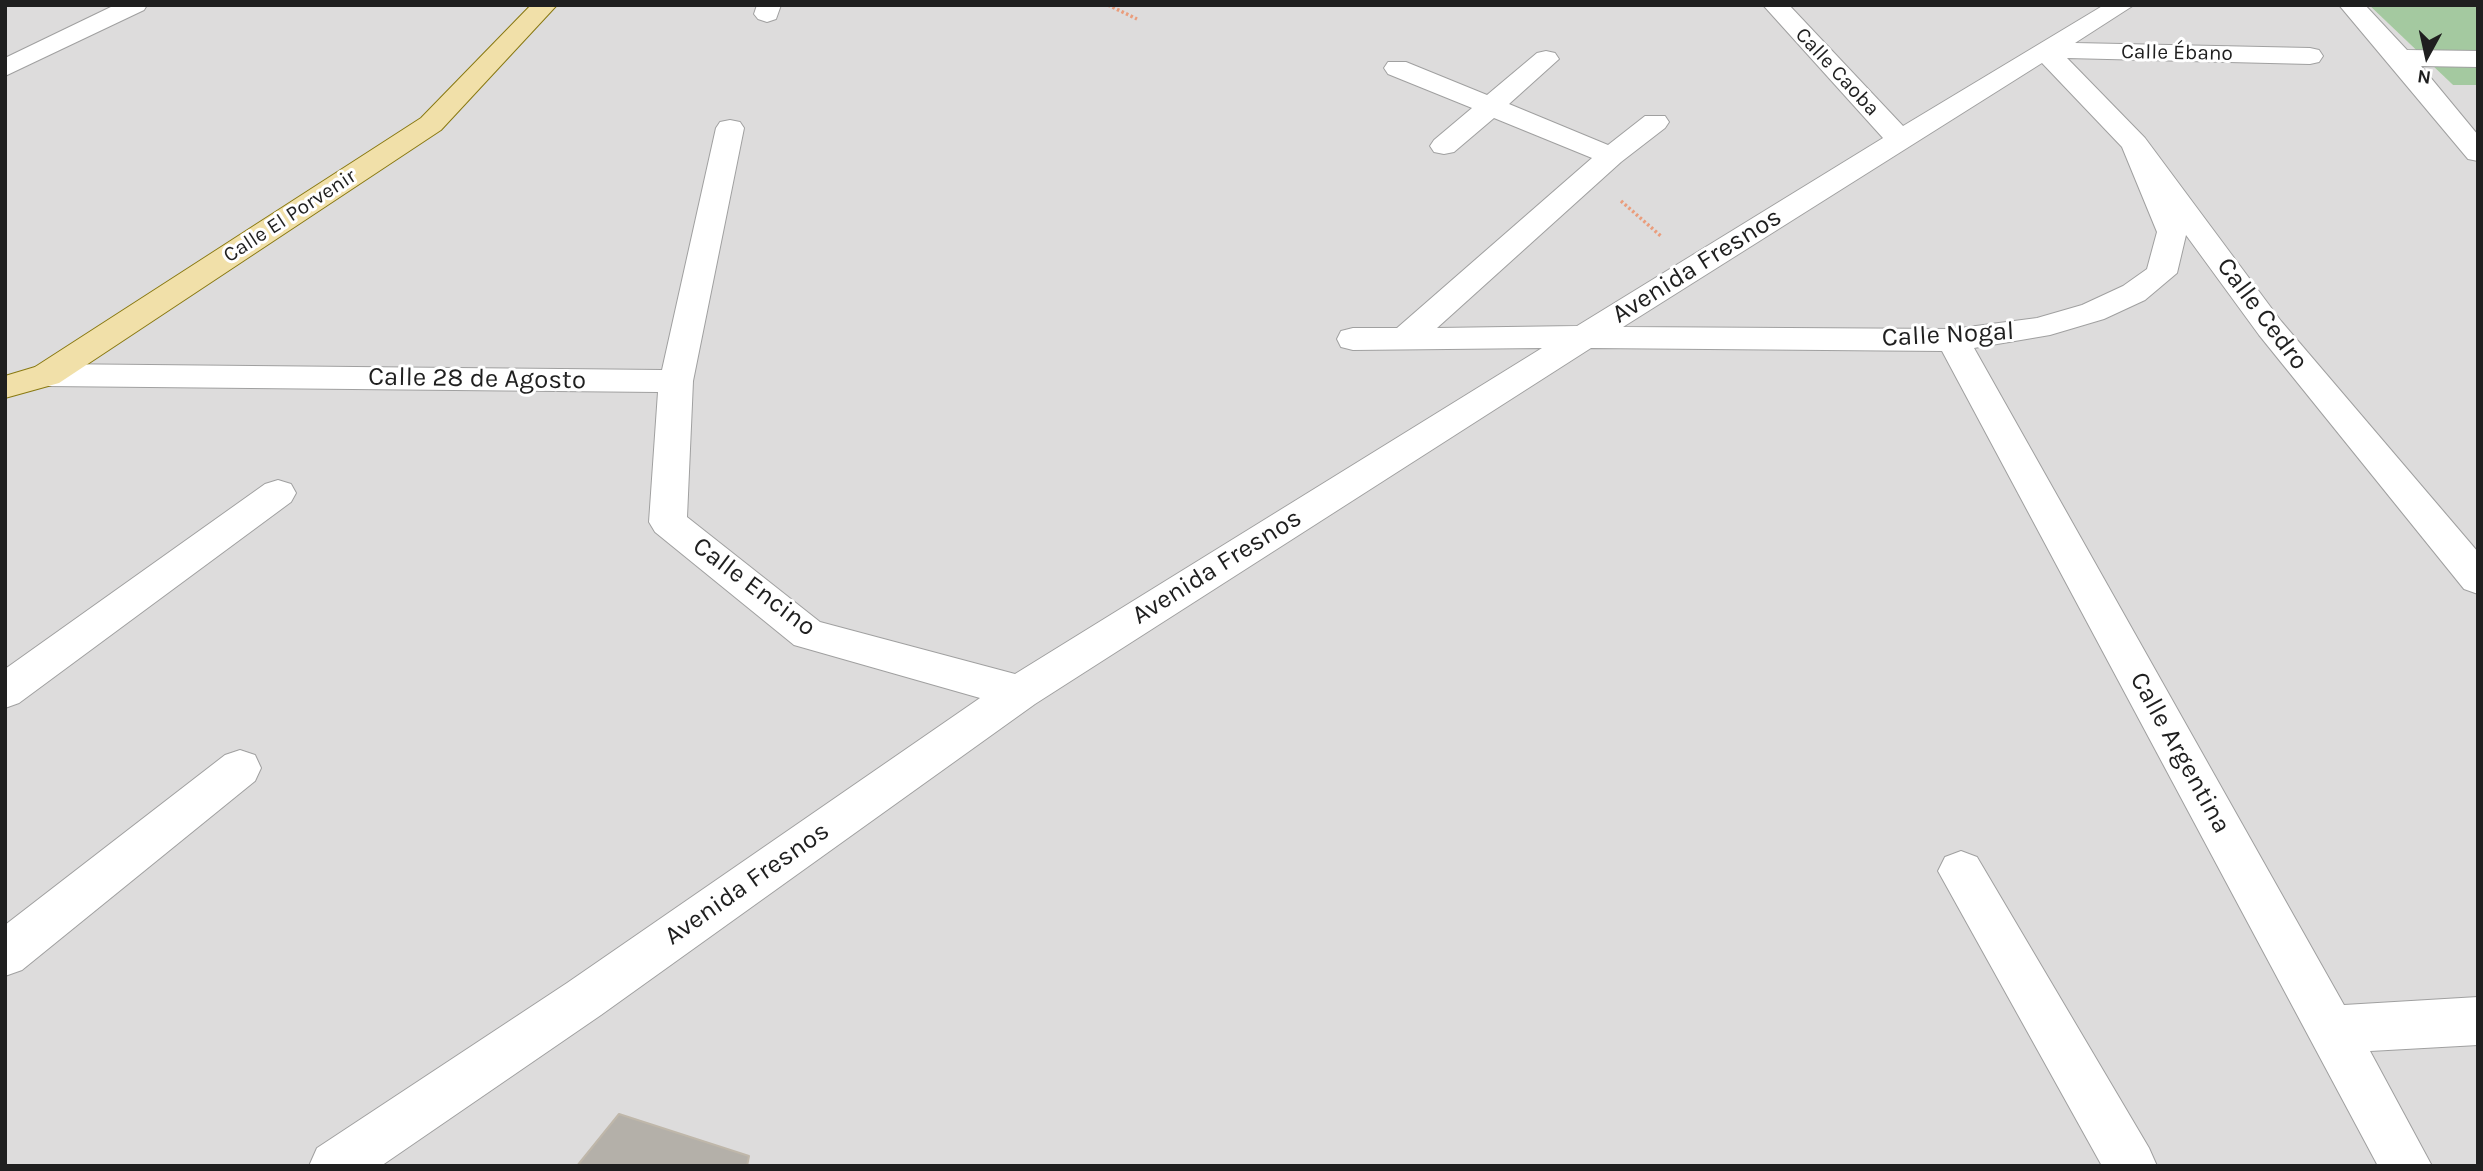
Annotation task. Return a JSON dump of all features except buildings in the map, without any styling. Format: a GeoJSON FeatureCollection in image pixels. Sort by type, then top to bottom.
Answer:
{"type":"FeatureCollection","features":[{"type":"Feature","properties":{"kind":"main road","name":"Calle El Porvenir"},"geometry":{"type":"LineString","coordinates":[[5,387],[47,375],[430,124],[545,5]]}},
{"type":"Feature","properties":{"kind":"street"},"geometry":{"type":"LineString","coordinates":[[5,68],[135,5]]}},
{"type":"Feature","properties":{"kind":"street","name":"Calle Caoba"},"geometry":{"type":"LineString","coordinates":[[1775,5],[1900,139]]}},
{"type":"Feature","properties":{"kind":"street","name":"Avenida Fresnos"},"geometry":{"type":"LineString","coordinates":[[335,1166],[584,999],[1020,692],[1900,139],[2122,5]]}},
{"type":"Feature","properties":{"kind":"street"},"geometry":{"type":"LineString","coordinates":[[2351,5],[2400,58],[2478,153]]}},
{"type":"Feature","properties":{"kind":"street","name":"Calle Ébano"},"geometry":{"type":"LineString","coordinates":[[2044,50],[2310,56]]}},
{"type":"Feature","properties":{"kind":"street","name":"Calle Cedro"},"geometry":{"type":"LineString","coordinates":[[2044,50],[2135,144],[2270,328],[2478,579]]}},
{"type":"Feature","properties":{"kind":"street"},"geometry":{"type":"LineString","coordinates":[[2400,58],[2478,59]]}},
{"type":"Feature","properties":{"kind":"street"},"geometry":{"type":"LineString","coordinates":[[1444,146],[1546,59]]}},
{"type":"Feature","properties":{"kind":"street"},"geometry":{"type":"LineString","coordinates":[[1397,68],[1611,156]]}},
{"type":"Feature","properties":{"kind":"street"},"geometry":{"type":"LineString","coordinates":[[1403,340],[1611,156],[1655,122]]}},
{"type":"Feature","properties":{"kind":"street"},"geometry":{"type":"LineString","coordinates":[[676,381],[728,142]]}},
{"type":"Feature","properties":{"kind":"street","name":"Calle Nogal"},"geometry":{"type":"LineString","coordinates":[[1353,339],[1583,337],[1953,340],[2039,328],[2093,312],[2134,293],[2161,273],[2172,232],[2135,144]]}},
{"type":"Feature","properties":{"kind":"street","name":"Calle Argentina"},"geometry":{"type":"LineString","coordinates":[[1953,340],[2406,1166]]}},
{"type":"Feature","properties":{"kind":"street","name":"Calle 28 de Agosto"},"geometry":{"type":"LineString","coordinates":[[47,375],[676,381]]}},
{"type":"Feature","properties":{"kind":"street","name":"Calle Encino"},"geometry":{"type":"LineString","coordinates":[[676,381],[668,522],[808,634],[1020,692]]}},
{"type":"Feature","properties":{"kind":"street"},"geometry":{"type":"LineString","coordinates":[[5,691],[278,494]]}},
{"type":"Feature","properties":{"kind":"street"},"geometry":{"type":"LineString","coordinates":[[5,954],[240,768]]}},
{"type":"Feature","properties":{"kind":"street"},"geometry":{"type":"LineString","coordinates":[[1961,871],[2131,1166]]}},
{"type":"Feature","properties":{"kind":"street"},"geometry":{"type":"LineString","coordinates":[[2332,1030],[2478,1021]]}},
{"type":"Feature","properties":{"kind":"path"},"geometry":{"type":"LineString","coordinates":[[1108,5],[1137,19]]}},
{"type":"Feature","properties":{"kind":"path"},"geometry":{"type":"LineString","coordinates":[[1618,198],[1695,267]]}},
{"type":"Feature","properties":{"kind":"shaded area"},"geometry":{"type":"Polygon","coordinates":[[[5,5],[2369,5],[2453,85],[2478,85],[2478,1166],[5,1166],[5,5]]]}},
{"type":"Feature","properties":{"kind":"green space"},"geometry":{"type":"Polygon","coordinates":[[[2369,5],[2478,5],[2478,85],[2453,85],[2369,5]]]}}]}
